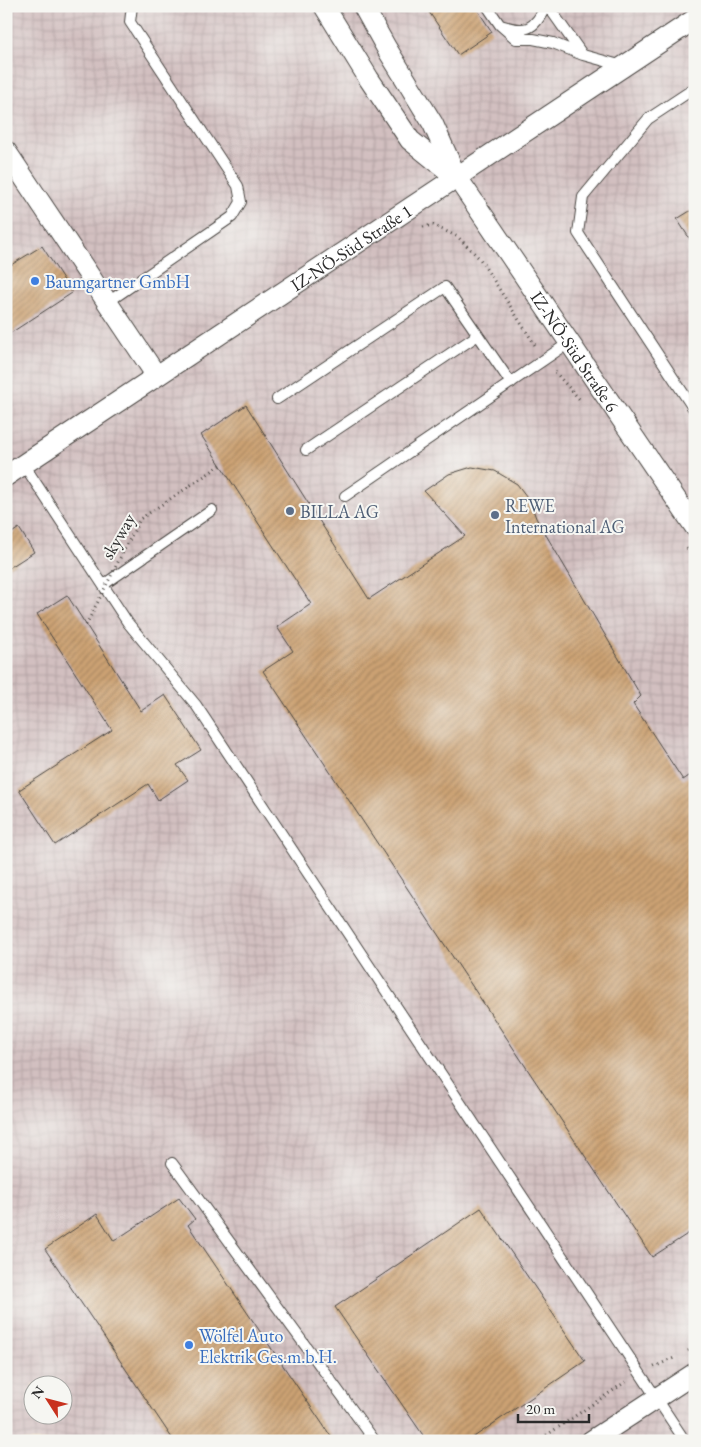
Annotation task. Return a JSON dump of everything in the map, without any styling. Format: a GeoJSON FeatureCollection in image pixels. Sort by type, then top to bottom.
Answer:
{"type":"FeatureCollection","features":[{"type":"Feature","properties":{"kind":"street","name":"IZ-NÖ-Süd Straße 6"},"geometry":{"type":"LineString","coordinates":[[324,6],[369,79],[410,140],[456,176]]}},
{"type":"Feature","properties":{"kind":"street","name":"IZ-NÖ-Süd Straße 6"},"geometry":{"type":"LineString","coordinates":[[364,6],[387,49],[433,124],[456,176],[570,342],[689,536]]}},
{"type":"Feature","properties":{"kind":"street","name":"IZ-NÖ-Süd Straße 1"},"geometry":{"type":"LineString","coordinates":[[6,476],[695,19]]}},
{"type":"Feature","properties":{"kind":"street"},"geometry":{"type":"LineString","coordinates":[[6,151],[156,375]]}},
{"type":"Feature","properties":{"kind":"street"},"geometry":{"type":"LineString","coordinates":[[592,1441],[695,1373]]}},
{"type":"Feature","properties":{"kind":"lane"},"geometry":{"type":"LineString","coordinates":[[108,302],[232,217],[241,202],[238,186],[130,22],[132,6]]}},
{"type":"Feature","properties":{"kind":"lane"},"geometry":{"type":"LineString","coordinates":[[487,6],[500,25],[516,39],[533,39],[553,44],[623,66]]}},
{"type":"Feature","properties":{"kind":"lane"},"geometry":{"type":"LineString","coordinates":[[500,25],[518,31],[530,28],[539,20],[547,6],[583,55]]}},
{"type":"Feature","properties":{"kind":"lane"},"geometry":{"type":"LineString","coordinates":[[695,88],[648,118],[583,197],[578,233],[695,411]]}},
{"type":"Feature","properties":{"kind":"lane"},"geometry":{"type":"LineString","coordinates":[[277,399],[445,287],[511,383]]}},
{"type":"Feature","properties":{"kind":"lane"},"geometry":{"type":"LineString","coordinates":[[306,450],[478,335]]}},
{"type":"Feature","properties":{"kind":"lane"},"geometry":{"type":"LineString","coordinates":[[345,496],[570,342]]}},
{"type":"Feature","properties":{"kind":"lane"},"geometry":{"type":"LineString","coordinates":[[24,464],[128,623],[196,705],[685,1441]]}},
{"type":"Feature","properties":{"kind":"lane"},"geometry":{"type":"LineString","coordinates":[[103,585],[212,510]]}},
{"type":"Feature","properties":{"kind":"lane"},"geometry":{"type":"LineString","coordinates":[[172,1163],[375,1441]]}},
{"type":"Feature","properties":{"kind":"path"},"geometry":{"type":"LineString","coordinates":[[423,227],[433,225],[458,237],[480,260],[545,360],[581,402]]}},
{"type":"Feature","properties":{"kind":"path","name":"skyway"},"geometry":{"type":"LineString","coordinates":[[86,625],[140,519],[220,465]]}},
{"type":"Feature","properties":{"kind":"path"},"geometry":{"type":"LineString","coordinates":[[689,536],[695,560]]}},
{"type":"Feature","properties":{"kind":"path"},"geometry":{"type":"LineString","coordinates":[[685,1353],[695,1347]]}},
{"type":"Feature","properties":{"kind":"path"},"geometry":{"type":"LineString","coordinates":[[538,1441],[616,1388],[641,1373],[676,1357]]}},
{"type":"Feature","properties":{"kind":"shaded area"},"geometry":{"type":"Polygon","coordinates":[[[6,6],[695,6],[695,1441],[6,1441],[6,6]]]}},
{"type":"Feature","properties":{"kind":"building"},"geometry":{"type":"Polygon","coordinates":[[[425,6],[475,6],[492,32],[458,55],[425,6]]]}},
{"type":"Feature","properties":{"kind":"building"},"geometry":{"type":"Polygon","coordinates":[[[695,208],[695,247],[677,219],[695,208]]]}},
{"type":"Feature","properties":{"kind":"building","name":"Baumgartner GmbH"},"geometry":{"type":"Polygon","coordinates":[[[42,246],[72,293],[6,336],[6,268],[42,246]]]}},
{"type":"Feature","properties":{"kind":"building"},"geometry":{"type":"Polygon","coordinates":[[[246,405],[369,599],[465,536],[424,491],[449,474],[472,467],[495,471],[517,484],[530,501],[536,518],[641,696],[633,704],[683,780],[695,772],[695,1229],[652,1257],[263,671],[293,651],[277,627],[311,604],[201,435],[246,405]]]}},
{"type":"Feature","properties":{"kind":"building"},"geometry":{"type":"Polygon","coordinates":[[[19,528],[34,552],[6,570],[6,537],[19,528]]]}},
{"type":"Feature","properties":{"kind":"building"},"geometry":{"type":"Polygon","coordinates":[[[67,595],[141,711],[165,695],[201,750],[177,765],[188,780],[158,800],[148,784],[55,845],[19,790],[112,730],[37,614],[67,595]]]}},
{"type":"Feature","properties":{"kind":"building","name":"Wölfel Auto Elektrik Ges.m.b.H."},"geometry":{"type":"Polygon","coordinates":[[[179,1198],[195,1219],[188,1225],[334,1441],[174,1441],[45,1249],[97,1214],[114,1241],[179,1198]]]}},
{"type":"Feature","properties":{"kind":"building"},"geometry":{"type":"Polygon","coordinates":[[[481,1208],[585,1361],[468,1441],[427,1441],[335,1307],[481,1208]]]}},
{"type":"Feature","properties":{"kind":"place","name":"Baumgartner GmbH"},"geometry":{"type":"Point","coordinates":[35,281]}},
{"type":"Feature","properties":{"kind":"place","name":"BILLA AG"},"geometry":{"type":"Point","coordinates":[290,511]}},
{"type":"Feature","properties":{"kind":"place","name":"REWE International AG"},"geometry":{"type":"Point","coordinates":[495,515]}},
{"type":"Feature","properties":{"kind":"place","name":"Wölfel Auto Elektrik Ges.m.b.H."},"geometry":{"type":"Point","coordinates":[189,1345]}}]}
